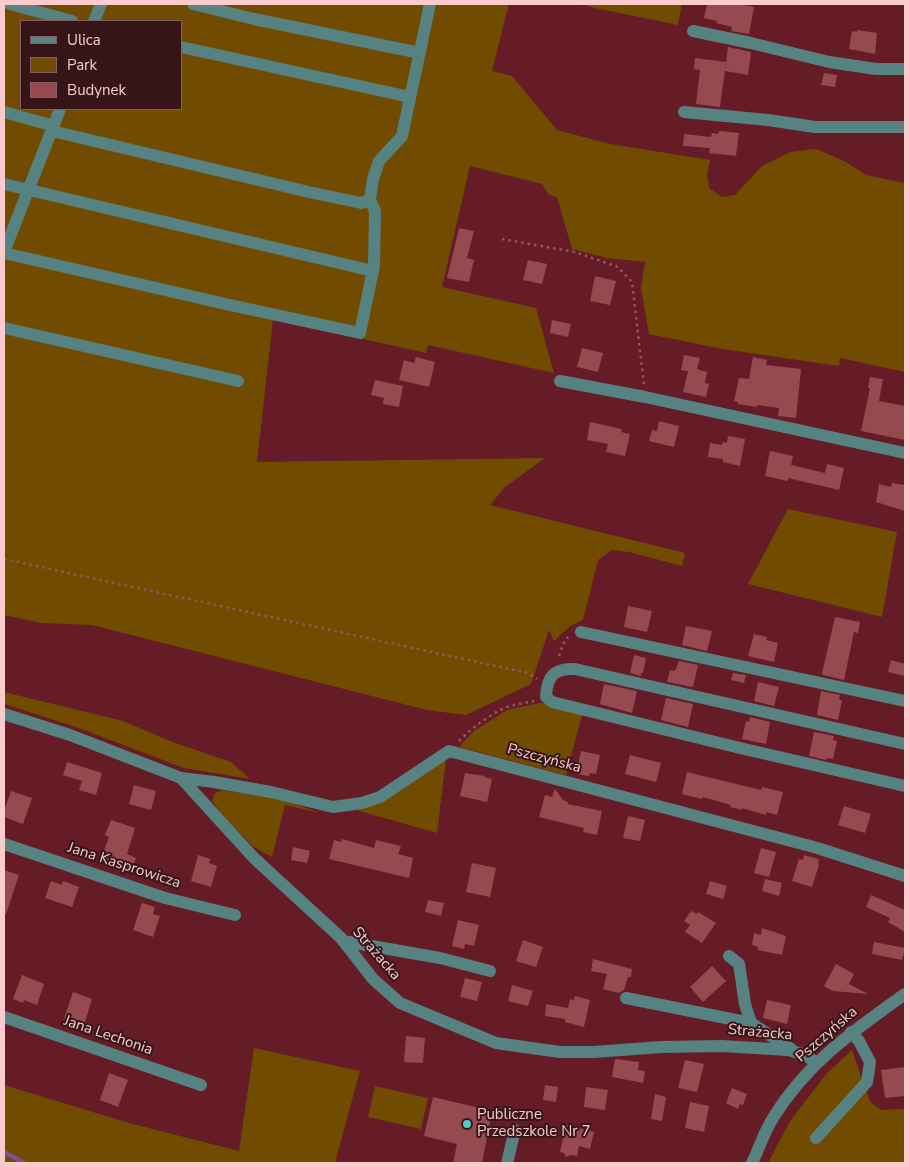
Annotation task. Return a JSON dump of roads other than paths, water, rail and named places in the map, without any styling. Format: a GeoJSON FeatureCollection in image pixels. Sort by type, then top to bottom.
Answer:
{"type":"FeatureCollection","features":[{"type":"Feature","properties":{"kind":"street"},"geometry":{"type":"LineString","coordinates":[[10,4],[68,20]]}},
{"type":"Feature","properties":{"kind":"street"},"geometry":{"type":"LineString","coordinates":[[94,20],[101,4]]}},
{"type":"Feature","properties":{"kind":"street"},"geometry":{"type":"LineString","coordinates":[[193,4],[254,19],[420,54]]}},
{"type":"Feature","properties":{"kind":"street"},"geometry":{"type":"LineString","coordinates":[[60,110],[4,253],[360,333],[373,271],[375,211],[370,200],[373,179],[379,161],[402,136],[430,4]]}},
{"type":"Feature","properties":{"kind":"street"},"geometry":{"type":"LineString","coordinates":[[693,31],[828,62],[905,70]]}},
{"type":"Feature","properties":{"kind":"street"},"geometry":{"type":"LineString","coordinates":[[182,47],[410,97]]}},
{"type":"Feature","properties":{"kind":"street"},"geometry":{"type":"LineString","coordinates":[[4,112],[53,128],[309,192],[361,203],[370,200]]}},
{"type":"Feature","properties":{"kind":"street"},"geometry":{"type":"LineString","coordinates":[[684,112],[768,120],[815,127],[905,127]]}},
{"type":"Feature","properties":{"kind":"street"},"geometry":{"type":"LineString","coordinates":[[4,184],[373,271]]}},
{"type":"Feature","properties":{"kind":"street"},"geometry":{"type":"LineString","coordinates":[[4,328],[238,381]]}},
{"type":"Feature","properties":{"kind":"street"},"geometry":{"type":"LineString","coordinates":[[560,381],[645,397],[905,453]]}},
{"type":"Feature","properties":{"kind":"street"},"geometry":{"type":"LineString","coordinates":[[581,632],[905,701]]}},
{"type":"Feature","properties":{"kind":"street"},"geometry":{"type":"LineString","coordinates":[[905,744],[575,669],[557,671],[551,676],[546,691],[552,702],[905,786]]}},
{"type":"Feature","properties":{"kind":"street","name":"Strażacka"},"geometry":{"type":"LineString","coordinates":[[4,714],[70,735],[181,778],[254,858],[344,941],[373,978],[400,1003],[496,1043],[560,1052],[722,1046],[788,1050],[805,1056]]}},
{"type":"Feature","properties":{"kind":"street","name":"Pszczyńska"},"geometry":{"type":"LineString","coordinates":[[181,778],[252,789],[333,807],[362,803],[380,797],[449,751],[804,845],[905,876]]}},
{"type":"Feature","properties":{"kind":"street","name":"Jana Kasprowicza"},"geometry":{"type":"LineString","coordinates":[[4,844],[165,898],[235,915]]}},
{"type":"Feature","properties":{"kind":"street"},"geometry":{"type":"LineString","coordinates":[[344,941],[440,958],[490,970]]}},
{"type":"Feature","properties":{"kind":"street"},"geometry":{"type":"LineString","coordinates":[[729,956],[739,964],[745,1004],[751,1022]]}},
{"type":"Feature","properties":{"kind":"street","name":"Pszczyńska"},"geometry":{"type":"LineString","coordinates":[[752,1163],[772,1120],[792,1090],[805,1056],[852,1032],[905,994]]}},
{"type":"Feature","properties":{"kind":"street"},"geometry":{"type":"LineString","coordinates":[[626,998],[751,1022],[805,1056]]}},
{"type":"Feature","properties":{"kind":"street","name":"Jana Lechonia"},"geometry":{"type":"LineString","coordinates":[[4,1017],[201,1085]]}},
{"type":"Feature","properties":{"kind":"street"},"geometry":{"type":"LineString","coordinates":[[816,1138],[866,1082],[870,1062],[852,1032]]}},
{"type":"Feature","properties":{"kind":"street"},"geometry":{"type":"LineString","coordinates":[[508,1163],[515,1130]]}},
{"type":"Feature","properties":{"kind":"waterway"},"geometry":{"type":"LineString","coordinates":[[4,1152],[24,1163]]}},
{"type":"Feature","properties":{"kind":"place","name":"Publiczne Przedszkole Nr 7"},"geometry":{"type":"Point","coordinates":[467,1124]}}]}
